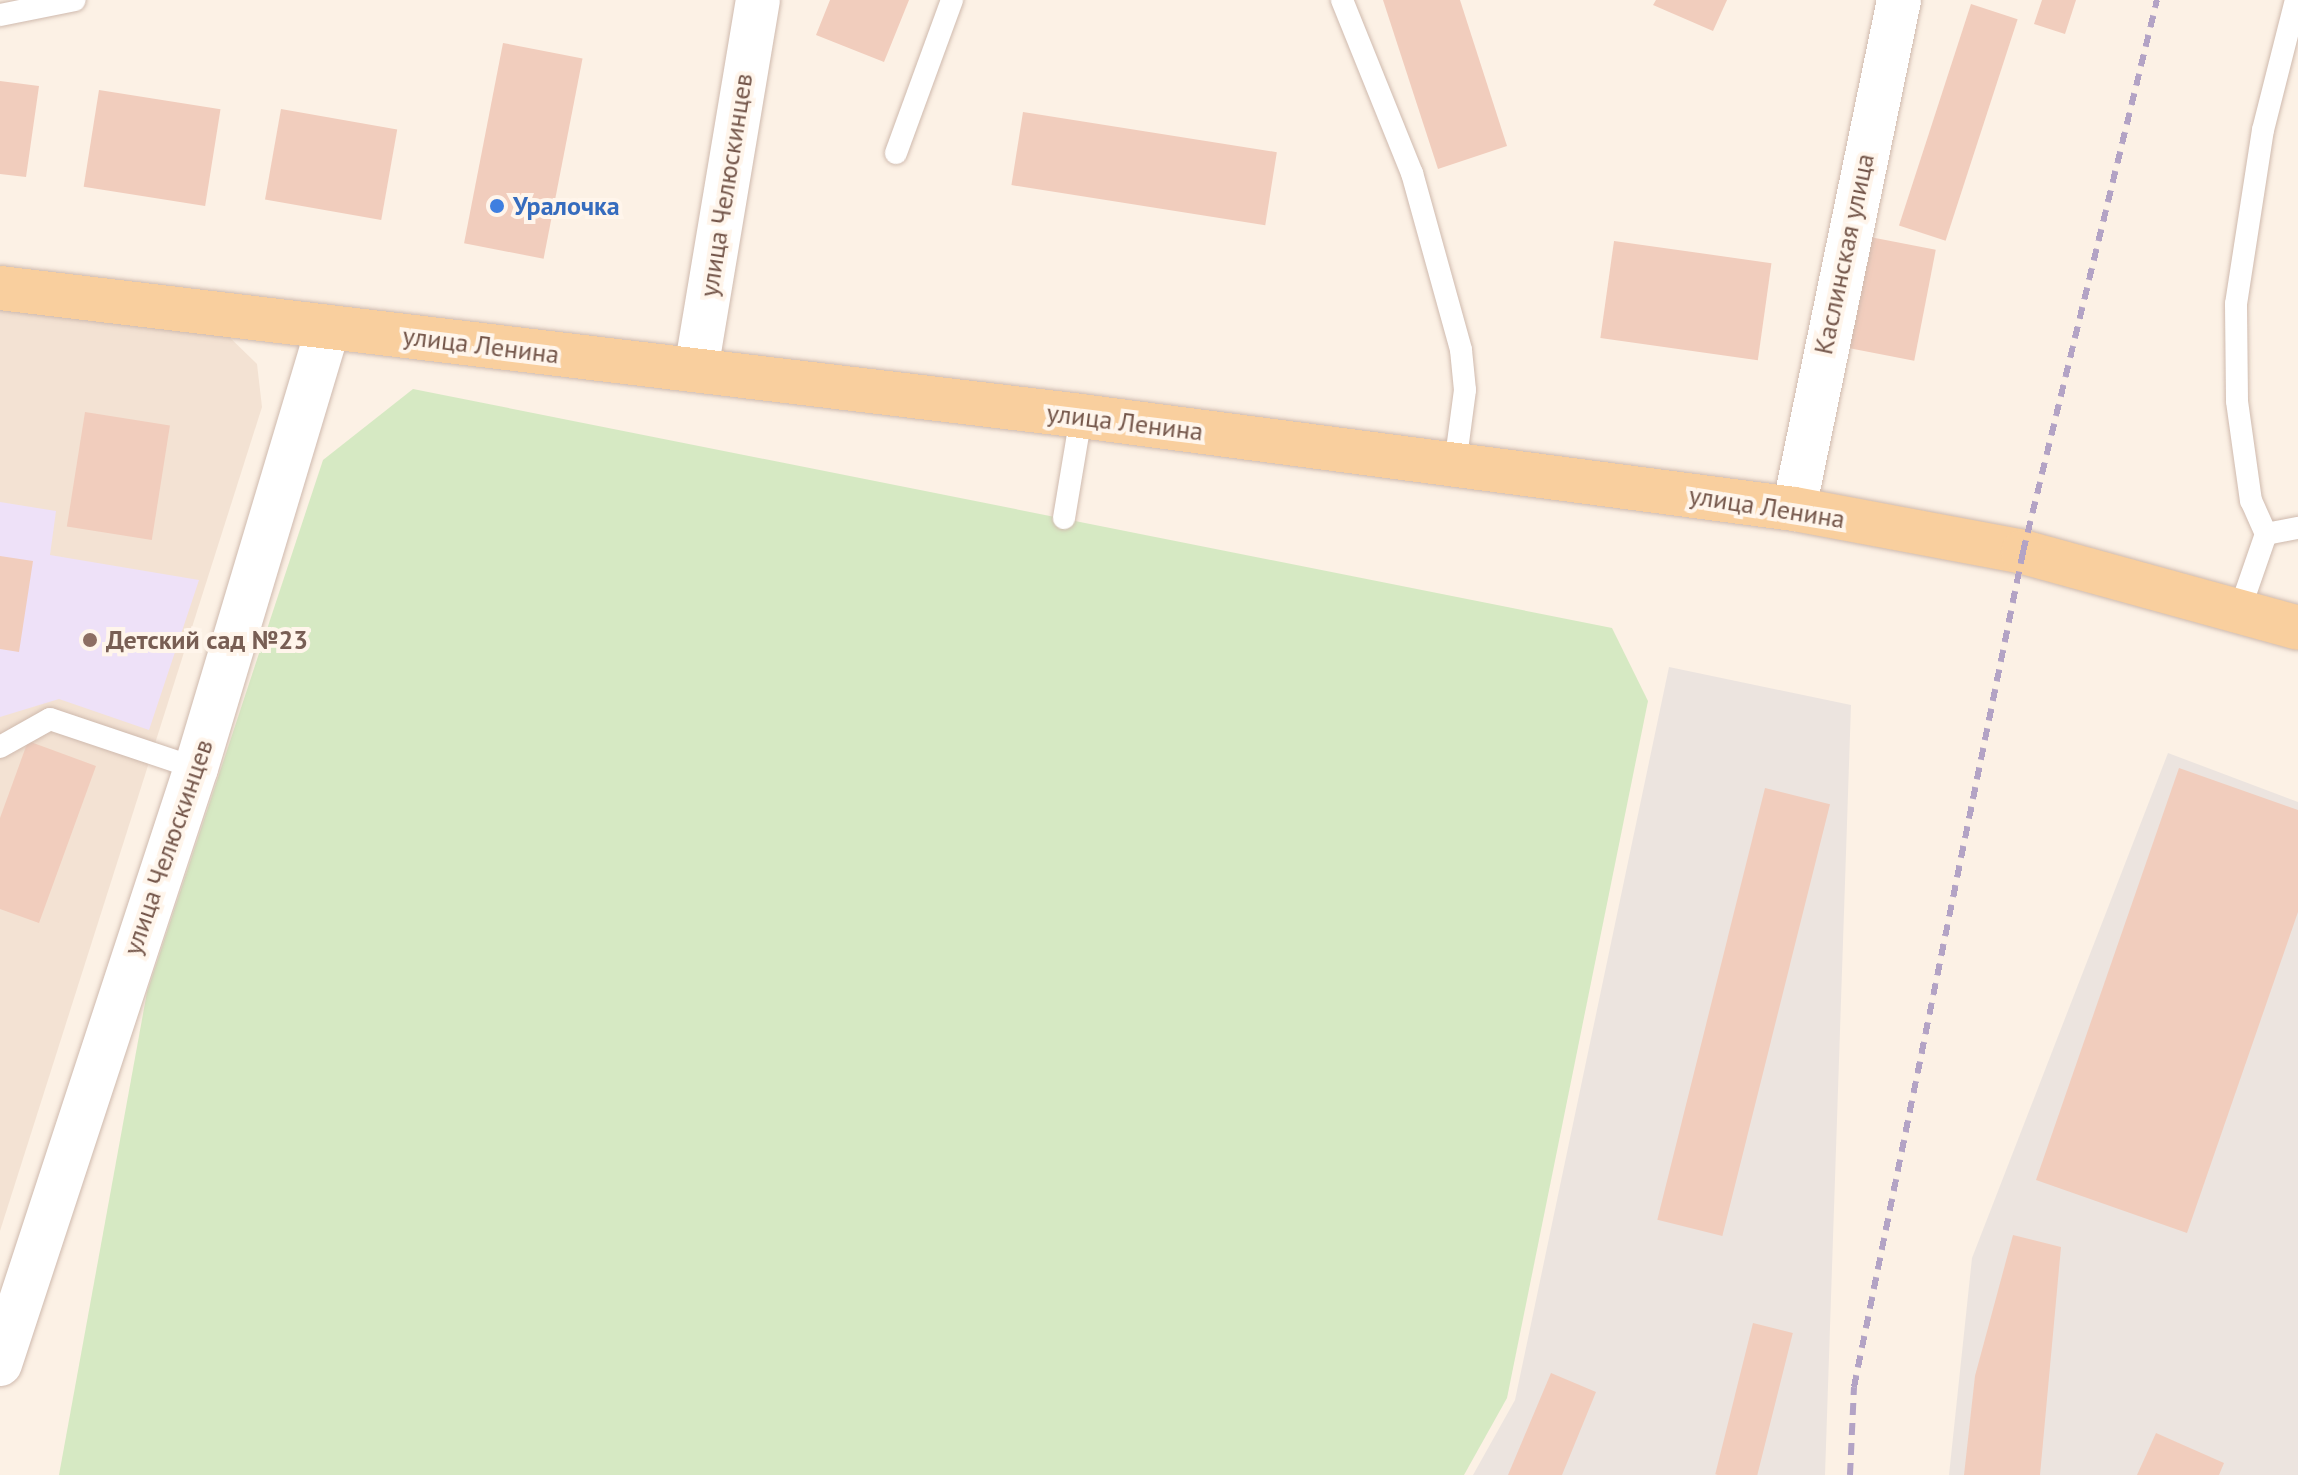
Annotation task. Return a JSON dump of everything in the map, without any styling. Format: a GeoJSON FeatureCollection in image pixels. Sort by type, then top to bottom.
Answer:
{"type":"FeatureCollection","features":[{"type":"Feature","properties":{"kind":"main road","name":"улица Ленина"},"geometry":{"type":"LineString","coordinates":[[0,288],[1081,416],[1794,509],[2010,549],[2240,609],[2298,628]]}},
{"type":"Feature","properties":{"kind":"street","name":"улица Челюскинцев"},"geometry":{"type":"LineString","coordinates":[[696,370],[758,0]]}},
{"type":"Feature","properties":{"kind":"street","name":"Каслинская улица"},"geometry":{"type":"LineString","coordinates":[[1794,509],[1899,0]]}},
{"type":"Feature","properties":{"kind":"street","name":"улица Челюскинцев"},"geometry":{"type":"LineString","coordinates":[[0,1364],[196,768],[328,327]]}},
{"type":"Feature","properties":{"kind":"lane"},"geometry":{"type":"LineString","coordinates":[[0,15],[75,0]]}},
{"type":"Feature","properties":{"kind":"lane"},"geometry":{"type":"LineString","coordinates":[[896,153],[952,0]]}},
{"type":"Feature","properties":{"kind":"lane"},"geometry":{"type":"LineString","coordinates":[[1342,0],[1412,173],[1461,350],[1465,390],[1455,465]]}},
{"type":"Feature","properties":{"kind":"lane"},"geometry":{"type":"LineString","coordinates":[[2240,609],[2266,534],[2251,501],[2237,401],[2236,304],[2263,130],[2296,0]]}},
{"type":"Feature","properties":{"kind":"lane"},"geometry":{"type":"LineString","coordinates":[[1064,518],[1081,416]]}},
{"type":"Feature","properties":{"kind":"lane"},"geometry":{"type":"LineString","coordinates":[[2266,534],[2298,528]]}},
{"type":"Feature","properties":{"kind":"lane"},"geometry":{"type":"LineString","coordinates":[[0,747],[50,719],[196,768]]}},
{"type":"Feature","properties":{"kind":"shaded area"},"geometry":{"type":"Polygon","coordinates":[[[0,309],[222,330],[257,364],[262,407],[0,1231],[0,309]]]}},
{"type":"Feature","properties":{"kind":"shaded area","name":"Детский сад №23"},"geometry":{"type":"Polygon","coordinates":[[[0,502],[56,511],[50,555],[199,580],[149,730],[59,699],[0,717],[0,502]]]}},
{"type":"Feature","properties":{"kind":"shaded area"},"geometry":{"type":"Polygon","coordinates":[[[1669,667],[1851,705],[1825,1475],[1473,1475],[1515,1400],[1669,667]]]}},
{"type":"Feature","properties":{"kind":"shaded area"},"geometry":{"type":"Polygon","coordinates":[[[2168,753],[2298,802],[2298,1475],[1949,1475],[1972,1258],[2168,753]]]}},
{"type":"Feature","properties":{"kind":"green space"},"geometry":{"type":"Polygon","coordinates":[[[413,389],[1612,628],[1648,701],[1507,1398],[1464,1475],[59,1475],[147,992],[323,460],[413,389]]]}},
{"type":"Feature","properties":{"kind":"building"},"geometry":{"type":"Polygon","coordinates":[[[830,0],[909,0],[884,62],[816,35],[830,0]]]}},
{"type":"Feature","properties":{"kind":"building"},"geometry":{"type":"Polygon","coordinates":[[[1383,0],[1460,0],[1507,146],[1438,169],[1383,0]]]}},
{"type":"Feature","properties":{"kind":"building"},"geometry":{"type":"Polygon","coordinates":[[[1656,0],[1727,0],[1713,31],[1653,5],[1656,0]]]}},
{"type":"Feature","properties":{"kind":"building"},"geometry":{"type":"Polygon","coordinates":[[[2042,0],[2076,0],[2065,34],[2034,24],[2042,0]]]}},
{"type":"Feature","properties":{"kind":"building"},"geometry":{"type":"Polygon","coordinates":[[[1971,4],[2018,19],[1946,241],[1899,226],[1971,4]]]}},
{"type":"Feature","properties":{"kind":"building"},"geometry":{"type":"Polygon","coordinates":[[[503,43],[583,58],[544,259],[464,243],[503,43]]]}},
{"type":"Feature","properties":{"kind":"building"},"geometry":{"type":"Polygon","coordinates":[[[0,81],[39,86],[26,177],[0,174],[0,81]]]}},
{"type":"Feature","properties":{"kind":"building"},"geometry":{"type":"Polygon","coordinates":[[[99,90],[220,109],[205,206],[84,187],[99,90]]]}},
{"type":"Feature","properties":{"kind":"building"},"geometry":{"type":"Polygon","coordinates":[[[281,109],[397,129],[381,220],[265,200],[281,109]]]}},
{"type":"Feature","properties":{"kind":"building"},"geometry":{"type":"Polygon","coordinates":[[[1023,112],[1277,152],[1265,225],[1011,185],[1023,112]]]}},
{"type":"Feature","properties":{"kind":"building"},"geometry":{"type":"Polygon","coordinates":[[[1870,237],[1936,250],[1914,361],[1848,348],[1870,237]]]}},
{"type":"Feature","properties":{"kind":"building"},"geometry":{"type":"Polygon","coordinates":[[[1614,241],[1771,263],[1758,360],[1600,338],[1614,241]]]}},
{"type":"Feature","properties":{"kind":"building"},"geometry":{"type":"Polygon","coordinates":[[[85,412],[170,425],[152,540],[67,527],[85,412]]]}},
{"type":"Feature","properties":{"kind":"building"},"geometry":{"type":"Polygon","coordinates":[[[0,556],[33,561],[19,652],[0,649],[0,556]]]}},
{"type":"Feature","properties":{"kind":"building"},"geometry":{"type":"Polygon","coordinates":[[[28,741],[96,766],[39,923],[0,909],[0,818],[28,741]]]}},
{"type":"Feature","properties":{"kind":"building"},"geometry":{"type":"Polygon","coordinates":[[[2179,768],[2298,810],[2298,912],[2187,1233],[2036,1180],[2179,768]]]}},
{"type":"Feature","properties":{"kind":"building"},"geometry":{"type":"Polygon","coordinates":[[[1765,788],[1830,804],[1722,1236],[1657,1220],[1765,788]]]}},
{"type":"Feature","properties":{"kind":"building"},"geometry":{"type":"Polygon","coordinates":[[[2013,1235],[2061,1247],[2040,1475],[1964,1475],[1975,1376],[2013,1235]]]}},
{"type":"Feature","properties":{"kind":"building"},"geometry":{"type":"Polygon","coordinates":[[[1753,1323],[1793,1333],[1757,1475],[1715,1474],[1753,1323]]]}},
{"type":"Feature","properties":{"kind":"building"},"geometry":{"type":"Polygon","coordinates":[[[1551,1373],[1596,1392],[1562,1475],[1508,1475],[1551,1373]]]}},
{"type":"Feature","properties":{"kind":"building"},"geometry":{"type":"Polygon","coordinates":[[[2156,1433],[2224,1463],[2219,1475],[2137,1475],[2156,1433]]]}},
{"type":"Feature","properties":{"kind":"railway"},"geometry":{"type":"LineString","coordinates":[[1850,1475],[1854,1387],[2023,552],[2157,0]]}},
{"type":"Feature","properties":{"kind":"place","name":"Уралочка"},"geometry":{"type":"Point","coordinates":[497,206]}},
{"type":"Feature","properties":{"kind":"place","name":"Детский сад №23"},"geometry":{"type":"Point","coordinates":[90,640]}}]}
